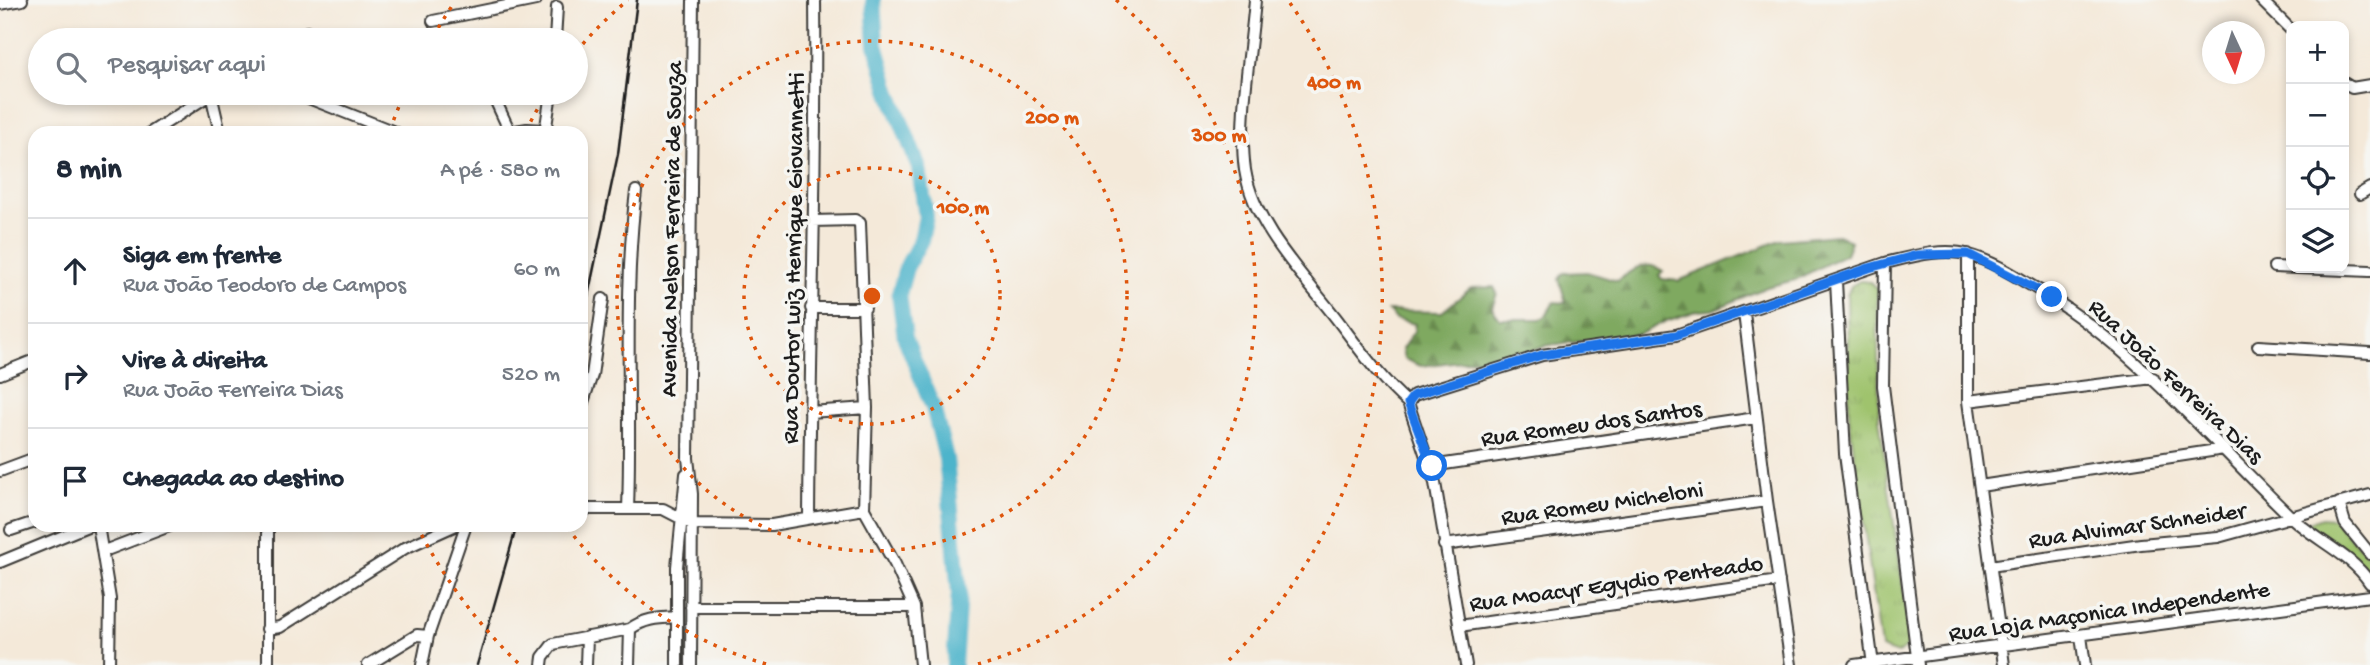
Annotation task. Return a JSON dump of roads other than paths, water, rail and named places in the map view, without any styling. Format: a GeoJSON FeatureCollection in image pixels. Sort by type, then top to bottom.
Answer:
{"type":"FeatureCollection","features":[{"type":"Feature","properties":{"kind":"street"},"geometry":{"type":"LineString","coordinates":[[0,4],[22,0]]}},
{"type":"Feature","properties":{"kind":"street"},"geometry":{"type":"LineString","coordinates":[[433,21],[537,0],[561,4],[557,28]]}},
{"type":"Feature","properties":{"kind":"street","name":"Avenida Nelson Ferreira de Souza"},"geometry":{"type":"LineString","coordinates":[[691,665],[692,524],[688,458],[693,0]]}},
{"type":"Feature","properties":{"kind":"street","name":"Rua Doutor Luiz Henrique Giovannetti"},"geometry":{"type":"LineString","coordinates":[[809,518],[812,221],[816,168],[815,0]]}},
{"type":"Feature","properties":{"kind":"street"},"geometry":{"type":"LineString","coordinates":[[1255,0],[1243,129],[1245,172],[1258,209],[1313,290],[1386,384],[1408,403],[1432,466],[1466,665]]}},
{"type":"Feature","properties":{"kind":"street"},"geometry":{"type":"LineString","coordinates":[[2261,0],[2286,25]]}},
{"type":"Feature","properties":{"kind":"street"},"geometry":{"type":"LineString","coordinates":[[2347,84],[2358,88],[2370,85]]}},
{"type":"Feature","properties":{"kind":"street"},"geometry":{"type":"LineString","coordinates":[[161,126],[194,105]]}},
{"type":"Feature","properties":{"kind":"street"},"geometry":{"type":"LineString","coordinates":[[214,105],[218,126]]}},
{"type":"Feature","properties":{"kind":"street"},"geometry":{"type":"LineString","coordinates":[[326,105],[379,126]]}},
{"type":"Feature","properties":{"kind":"street"},"geometry":{"type":"LineString","coordinates":[[497,105],[505,126]]}},
{"type":"Feature","properties":{"kind":"street"},"geometry":{"type":"LineString","coordinates":[[546,126],[549,105]]}},
{"type":"Feature","properties":{"kind":"street","name":"Avenida Nelson Ferreira de Souza"},"geometry":{"type":"LineString","coordinates":[[628,509],[631,427],[629,257],[636,191]]}},
{"type":"Feature","properties":{"kind":"street"},"geometry":{"type":"LineString","coordinates":[[812,221],[855,220],[860,223],[862,231],[867,408],[864,509],[895,564],[914,607],[920,665]]}},
{"type":"Feature","properties":{"kind":"street"},"geometry":{"type":"LineString","coordinates":[[1968,254],[1968,401],[2004,665]]}},
{"type":"Feature","properties":{"kind":"street","name":"Rua João Ferreira Dias"},"geometry":{"type":"LineString","coordinates":[[1408,403],[1414,395],[1513,362],[1542,355],[1660,339],[1744,313],[1885,263],[1917,255],[1968,254],[2007,272],[2077,313],[2153,378],[2290,517],[2354,564],[2370,583]]}},
{"type":"Feature","properties":{"kind":"street"},"geometry":{"type":"LineString","coordinates":[[1885,263],[1883,386],[1918,661]]}},
{"type":"Feature","properties":{"kind":"street"},"geometry":{"type":"LineString","coordinates":[[2274,267],[2370,271]]}},
{"type":"Feature","properties":{"kind":"street"},"geometry":{"type":"LineString","coordinates":[[1836,281],[1845,454],[1873,664]]}},
{"type":"Feature","properties":{"kind":"street"},"geometry":{"type":"LineString","coordinates":[[588,387],[603,299]]}},
{"type":"Feature","properties":{"kind":"street"},"geometry":{"type":"LineString","coordinates":[[811,308],[865,308]]}},
{"type":"Feature","properties":{"kind":"street"},"geometry":{"type":"LineString","coordinates":[[1744,313],[1766,500],[1791,665]]}},
{"type":"Feature","properties":{"kind":"street"},"geometry":{"type":"LineString","coordinates":[[2258,346],[2370,353]]}},
{"type":"Feature","properties":{"kind":"street"},"geometry":{"type":"LineString","coordinates":[[0,374],[28,363]]}},
{"type":"Feature","properties":{"kind":"street"},"geometry":{"type":"LineString","coordinates":[[1968,401],[2153,378]]}},
{"type":"Feature","properties":{"kind":"street"},"geometry":{"type":"LineString","coordinates":[[810,412],[867,408]]}},
{"type":"Feature","properties":{"kind":"street","name":"Rua Romeu dos Santos"},"geometry":{"type":"LineString","coordinates":[[1432,466],[1756,418]]}},
{"type":"Feature","properties":{"kind":"street"},"geometry":{"type":"LineString","coordinates":[[1980,486],[2224,449]]}},
{"type":"Feature","properties":{"kind":"street","name":"Avenida Nelson Ferreira de Souza"},"geometry":{"type":"LineString","coordinates":[[677,665],[680,518],[688,458]]}},
{"type":"Feature","properties":{"kind":"street"},"geometry":{"type":"LineString","coordinates":[[0,471],[28,461]]}},
{"type":"Feature","properties":{"kind":"street","name":"Rua Alvimar Schneider"},"geometry":{"type":"LineString","coordinates":[[1990,566],[2141,544],[2218,537],[2370,495]]}},
{"type":"Feature","properties":{"kind":"street","name":"Rua Romeu Micheloni"},"geometry":{"type":"LineString","coordinates":[[1444,545],[1766,500]]}},
{"type":"Feature","properties":{"kind":"street"},"geometry":{"type":"LineString","coordinates":[[2339,503],[2345,523],[2370,554]]}},
{"type":"Feature","properties":{"kind":"street"},"geometry":{"type":"LineString","coordinates":[[588,509],[668,510],[692,524],[784,524],[864,509]]}},
{"type":"Feature","properties":{"kind":"street"},"geometry":{"type":"LineString","coordinates":[[10,530],[28,524]]}},
{"type":"Feature","properties":{"kind":"street"},"geometry":{"type":"LineString","coordinates":[[0,562],[73,532]]}},
{"type":"Feature","properties":{"kind":"street"},"geometry":{"type":"LineString","coordinates":[[99,532],[110,598],[110,665]]}},
{"type":"Feature","properties":{"kind":"street"},"geometry":{"type":"LineString","coordinates":[[104,551],[154,532]]}},
{"type":"Feature","properties":{"kind":"street"},"geometry":{"type":"LineString","coordinates":[[268,532],[268,665]]}},
{"type":"Feature","properties":{"kind":"street"},"geometry":{"type":"LineString","coordinates":[[267,629],[280,627],[405,548],[440,532]]}},
{"type":"Feature","properties":{"kind":"street"},"geometry":{"type":"LineString","coordinates":[[422,665],[428,636],[464,532]]}},
{"type":"Feature","properties":{"kind":"street","name":"Rua Moacyr Egydio Penteado"},"geometry":{"type":"LineString","coordinates":[[1459,626],[1779,581]]}},
{"type":"Feature","properties":{"kind":"street","name":"Rua Loja Maçonica Independente"},"geometry":{"type":"LineString","coordinates":[[1854,665],[1918,661],[2001,646],[2370,596]]}},
{"type":"Feature","properties":{"kind":"street"},"geometry":{"type":"LineString","coordinates":[[691,607],[914,607]]}},
{"type":"Feature","properties":{"kind":"street"},"geometry":{"type":"LineString","coordinates":[[542,665],[543,657],[553,644],[630,629],[640,622],[677,617]]}},
{"type":"Feature","properties":{"kind":"street"},"geometry":{"type":"LineString","coordinates":[[629,665],[630,629]]}},
{"type":"Feature","properties":{"kind":"street"},"geometry":{"type":"LineString","coordinates":[[368,665],[417,635],[428,636]]}},
{"type":"Feature","properties":{"kind":"street"},"geometry":{"type":"LineString","coordinates":[[2081,636],[2085,665]]}},
{"type":"Feature","properties":{"kind":"street"},"geometry":{"type":"LineString","coordinates":[[586,665],[587,637]]}},
{"type":"Feature","properties":{"kind":"waterway"},"geometry":{"type":"LineString","coordinates":[[873,0],[876,45],[889,90],[919,168],[926,217],[921,240],[906,268],[899,294],[905,338],[933,407],[946,458],[959,592],[954,665]]}},
{"type":"Feature","properties":{"kind":"railway"},"geometry":{"type":"LineString","coordinates":[[588,296],[618,154],[637,0]]}},
{"type":"Feature","properties":{"kind":"railway"},"geometry":{"type":"LineString","coordinates":[[477,665],[515,532]]}}]}
